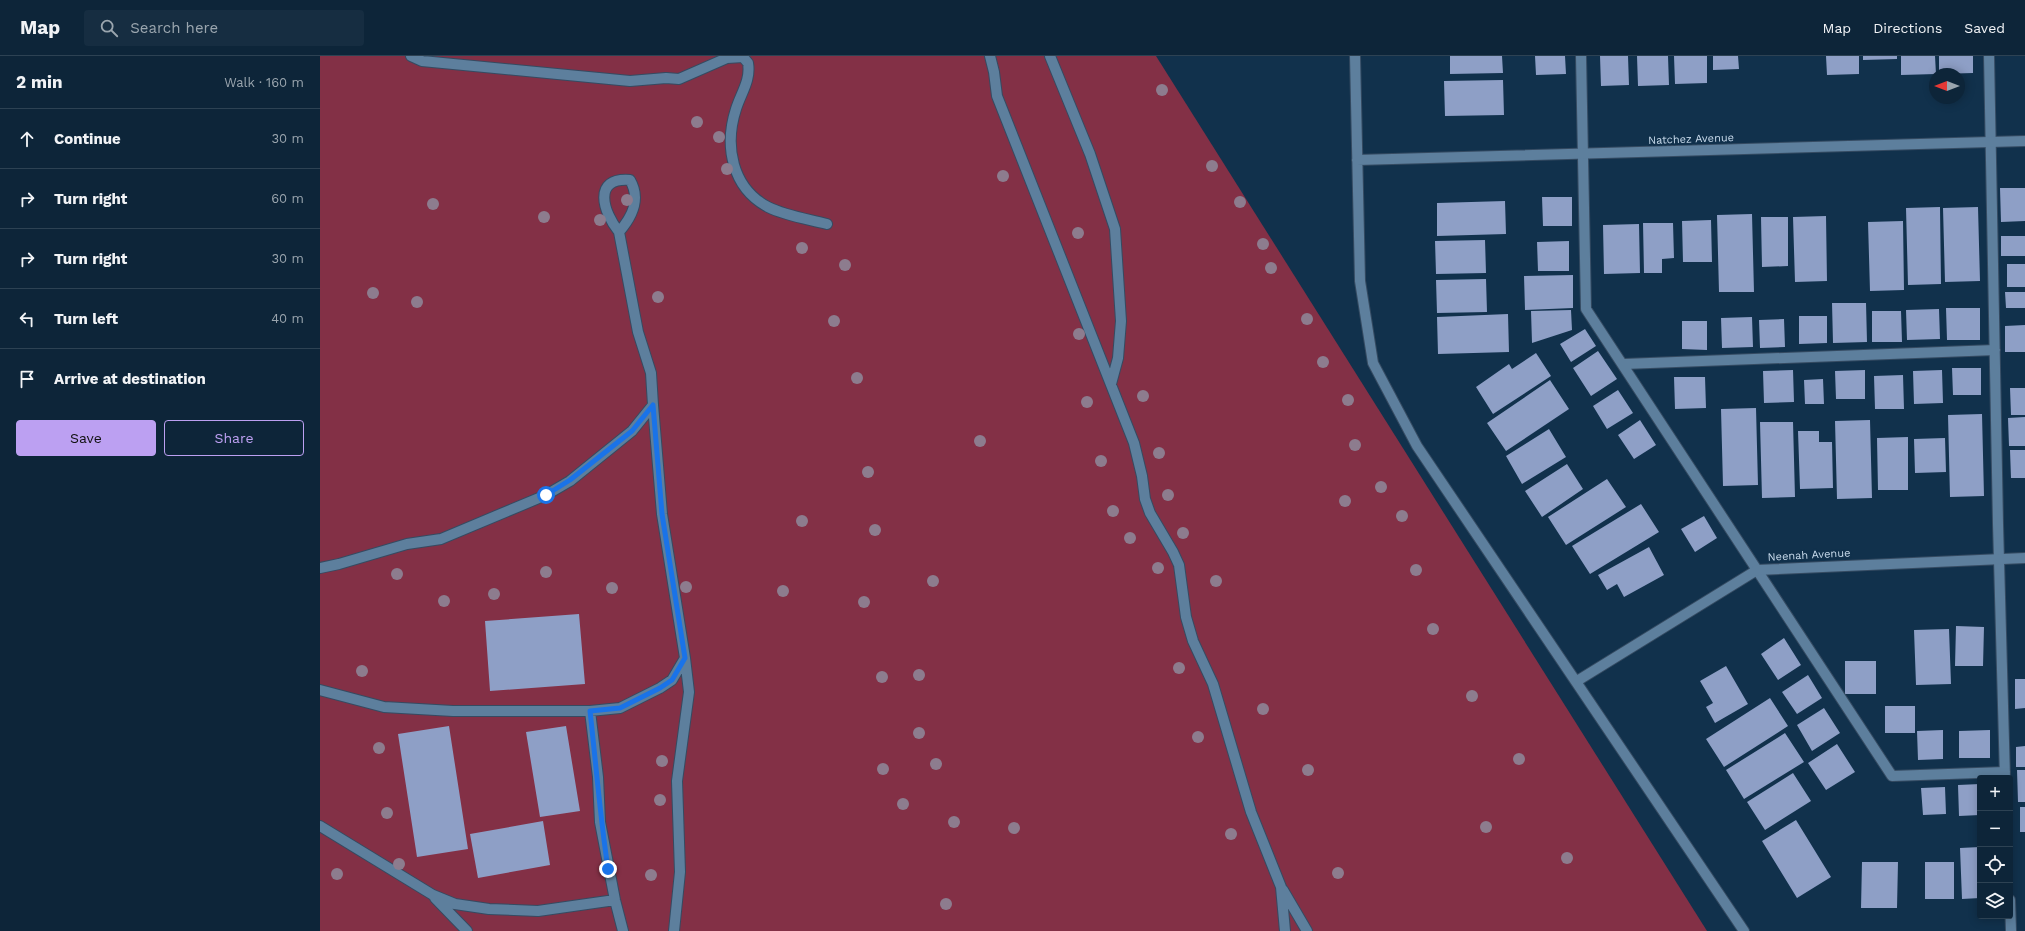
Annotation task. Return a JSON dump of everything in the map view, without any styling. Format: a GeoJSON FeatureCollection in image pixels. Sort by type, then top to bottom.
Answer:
{"type":"FeatureCollection","features":[{"type":"Feature","properties":{"kind":"street"},"geometry":{"type":"LineString","coordinates":[[411,56],[422,61],[630,81],[666,78],[679,79],[727,58],[743,58],[748,63],[748,80],[736,109],[731,142],[732,156],[736,173],[744,187],[756,199],[769,207],[827,224]]}},
{"type":"Feature","properties":{"kind":"street"},"geometry":{"type":"LineString","coordinates":[[990,56],[997,96],[1134,442],[1142,476],[1145,499],[1150,513],[1179,565],[1186,617],[1191,635],[1213,684],[1251,812],[1281,887],[1307,931]]}},
{"type":"Feature","properties":{"kind":"street"},"geometry":{"type":"LineString","coordinates":[[1050,56],[1090,154],[1115,229],[1121,322],[1118,358],[1111,384]]}},
{"type":"Feature","properties":{"kind":"street"},"geometry":{"type":"LineString","coordinates":[[1355,56],[1360,282],[1373,363],[1417,446],[1577,681],[1744,931]]}},
{"type":"Feature","properties":{"kind":"street"},"geometry":{"type":"LineString","coordinates":[[1581,56],[1586,309],[1624,364],[1892,776],[1977,775]]}},
{"type":"Feature","properties":{"kind":"street"},"geometry":{"type":"LineString","coordinates":[[1989,56],[2005,775]]}},
{"type":"Feature","properties":{"kind":"street","name":"Natchez Avenue"},"geometry":{"type":"LineString","coordinates":[[1357,160],[2025,141]]}},
{"type":"Feature","properties":{"kind":"street"},"geometry":{"type":"LineString","coordinates":[[619,232],[627,222],[637,200],[630,180],[620,179],[607,186],[604,192],[605,207],[610,221],[619,232],[638,332],[651,373],[663,522],[689,692],[677,781],[680,872],[674,931]]}},
{"type":"Feature","properties":{"kind":"street"},"geometry":{"type":"LineString","coordinates":[[1624,364],[1995,350]]}},
{"type":"Feature","properties":{"kind":"street"},"geometry":{"type":"LineString","coordinates":[[320,568],[339,564],[402,545],[441,539],[546,495],[570,480],[632,431],[653,405]]}},
{"type":"Feature","properties":{"kind":"street","name":"Neenah Avenue"},"geometry":{"type":"LineString","coordinates":[[1577,681],[1757,570],[2025,558]]}},
{"type":"Feature","properties":{"kind":"street"},"geometry":{"type":"LineString","coordinates":[[320,690],[384,707],[453,711],[590,711],[620,708],[660,688],[672,680],[685,658]]}},
{"type":"Feature","properties":{"kind":"street"},"geometry":{"type":"LineString","coordinates":[[590,711],[598,777],[600,822],[615,900],[623,931]]}},
{"type":"Feature","properties":{"kind":"street"},"geometry":{"type":"LineString","coordinates":[[320,826],[433,895],[455,904],[489,909],[538,911],[615,900]]}},
{"type":"Feature","properties":{"kind":"street"},"geometry":{"type":"LineString","coordinates":[[1281,887],[1285,931]]}},
{"type":"Feature","properties":{"kind":"street"},"geometry":{"type":"LineString","coordinates":[[433,895],[467,931]]}},
{"type":"Feature","properties":{"kind":"street"},"geometry":{"type":"LineString","coordinates":[[2011,919],[2011,931]]}},
{"type":"Feature","properties":{"kind":"shaded area"},"geometry":{"type":"Polygon","coordinates":[[[320,56],[1156,56],[1707,931],[320,931],[320,56]]]}},
{"type":"Feature","properties":{"kind":"building"},"geometry":{"type":"Polygon","coordinates":[[[1450,56],[1502,56],[1503,73],[1450,74],[1450,56]]]}},
{"type":"Feature","properties":{"kind":"building"},"geometry":{"type":"Polygon","coordinates":[[[1535,56],[1565,56],[1566,74],[1536,75],[1535,56]]]}},
{"type":"Feature","properties":{"kind":"building"},"geometry":{"type":"Polygon","coordinates":[[[1600,56],[1628,56],[1629,85],[1601,86],[1600,56]]]}},
{"type":"Feature","properties":{"kind":"building"},"geometry":{"type":"Polygon","coordinates":[[[1637,56],[1668,56],[1669,85],[1638,86],[1637,56]]]}},
{"type":"Feature","properties":{"kind":"building"},"geometry":{"type":"Polygon","coordinates":[[[1674,56],[1707,56],[1707,83],[1675,84],[1674,56]]]}},
{"type":"Feature","properties":{"kind":"building"},"geometry":{"type":"Polygon","coordinates":[[[1713,56],[1738,56],[1739,69],[1713,70],[1713,56]]]}},
{"type":"Feature","properties":{"kind":"building"},"geometry":{"type":"Polygon","coordinates":[[[1826,56],[1859,56],[1859,74],[1827,75],[1826,56]]]}},
{"type":"Feature","properties":{"kind":"building"},"geometry":{"type":"Polygon","coordinates":[[[1863,56],[1897,56],[1897,59],[1863,60],[1863,56]]]}},
{"type":"Feature","properties":{"kind":"building"},"geometry":{"type":"Polygon","coordinates":[[[1901,56],[1935,56],[1936,68],[1929,68],[1929,74],[1901,75],[1901,56]]]}},
{"type":"Feature","properties":{"kind":"building"},"geometry":{"type":"Polygon","coordinates":[[[1939,56],[1973,56],[1973,73],[1965,73],[1965,68],[1939,68],[1939,56]]]}},
{"type":"Feature","properties":{"kind":"building"},"geometry":{"type":"Polygon","coordinates":[[[1503,80],[1504,115],[1445,116],[1444,81],[1503,80]]]}},
{"type":"Feature","properties":{"kind":"building"},"geometry":{"type":"Polygon","coordinates":[[[2000,188],[2025,188],[2025,221],[2001,222],[2000,188]]]}},
{"type":"Feature","properties":{"kind":"building"},"geometry":{"type":"Polygon","coordinates":[[[1542,197],[1572,197],[1572,226],[1543,226],[1542,197]]]}},
{"type":"Feature","properties":{"kind":"building"},"geometry":{"type":"Polygon","coordinates":[[[1505,201],[1506,234],[1437,236],[1437,203],[1505,201]]]}},
{"type":"Feature","properties":{"kind":"building"},"geometry":{"type":"Polygon","coordinates":[[[1940,207],[1941,284],[1908,285],[1906,208],[1940,207]]]}},
{"type":"Feature","properties":{"kind":"building"},"geometry":{"type":"Polygon","coordinates":[[[1978,207],[1980,281],[1945,282],[1943,208],[1978,207]]]}},
{"type":"Feature","properties":{"kind":"building"},"geometry":{"type":"Polygon","coordinates":[[[1752,214],[1754,292],[1719,292],[1717,215],[1752,214]]]}},
{"type":"Feature","properties":{"kind":"building"},"geometry":{"type":"Polygon","coordinates":[[[1826,216],[1827,281],[1795,282],[1793,217],[1826,216]]]}},
{"type":"Feature","properties":{"kind":"building"},"geometry":{"type":"Polygon","coordinates":[[[1761,217],[1788,217],[1788,266],[1762,267],[1761,217]]]}},
{"type":"Feature","properties":{"kind":"building"},"geometry":{"type":"Polygon","coordinates":[[[1711,220],[1712,262],[1683,262],[1682,221],[1711,220]]]}},
{"type":"Feature","properties":{"kind":"building"},"geometry":{"type":"Polygon","coordinates":[[[1903,221],[1904,290],[1870,291],[1868,222],[1903,221]]]}},
{"type":"Feature","properties":{"kind":"building"},"geometry":{"type":"Polygon","coordinates":[[[1643,223],[1673,223],[1674,258],[1662,259],[1662,273],[1644,273],[1643,223]]]}},
{"type":"Feature","properties":{"kind":"building"},"geometry":{"type":"Polygon","coordinates":[[[1639,224],[1640,273],[1604,274],[1603,225],[1639,224]]]}},
{"type":"Feature","properties":{"kind":"building"},"geometry":{"type":"Polygon","coordinates":[[[2001,236],[2025,236],[2025,256],[2001,256],[2001,236]]]}},
{"type":"Feature","properties":{"kind":"building"},"geometry":{"type":"Polygon","coordinates":[[[1485,240],[1486,273],[1436,274],[1435,241],[1485,240]]]}},
{"type":"Feature","properties":{"kind":"building"},"geometry":{"type":"Polygon","coordinates":[[[1569,241],[1569,271],[1538,271],[1537,242],[1569,241]]]}},
{"type":"Feature","properties":{"kind":"building"},"geometry":{"type":"Polygon","coordinates":[[[2007,264],[2025,264],[2025,287],[2007,287],[2007,264]]]}},
{"type":"Feature","properties":{"kind":"building"},"geometry":{"type":"Polygon","coordinates":[[[1573,275],[1573,308],[1525,310],[1524,276],[1573,275]]]}},
{"type":"Feature","properties":{"kind":"building"},"geometry":{"type":"Polygon","coordinates":[[[1486,279],[1487,312],[1437,313],[1436,280],[1486,279]]]}},
{"type":"Feature","properties":{"kind":"building"},"geometry":{"type":"Polygon","coordinates":[[[2005,292],[2025,292],[2025,308],[2006,308],[2005,292]]]}},
{"type":"Feature","properties":{"kind":"building"},"geometry":{"type":"Polygon","coordinates":[[[1832,303],[1866,303],[1867,342],[1833,343],[1832,303]]]}},
{"type":"Feature","properties":{"kind":"building"},"geometry":{"type":"Polygon","coordinates":[[[1946,308],[1980,308],[1980,340],[1947,340],[1946,308]]]}},
{"type":"Feature","properties":{"kind":"building"},"geometry":{"type":"Polygon","coordinates":[[[1939,309],[1940,339],[1907,340],[1906,310],[1939,309]]]}},
{"type":"Feature","properties":{"kind":"building"},"geometry":{"type":"Polygon","coordinates":[[[1571,310],[1572,330],[1532,343],[1531,311],[1571,310]]]}},
{"type":"Feature","properties":{"kind":"building"},"geometry":{"type":"Polygon","coordinates":[[[1872,311],[1901,311],[1902,342],[1872,342],[1872,311]]]}},
{"type":"Feature","properties":{"kind":"building"},"geometry":{"type":"Polygon","coordinates":[[[1508,314],[1509,352],[1438,354],[1437,317],[1508,314]]]}},
{"type":"Feature","properties":{"kind":"building"},"geometry":{"type":"Polygon","coordinates":[[[1799,316],[1827,316],[1827,343],[1799,344],[1799,316]]]}},
{"type":"Feature","properties":{"kind":"building"},"geometry":{"type":"Polygon","coordinates":[[[1752,317],[1753,347],[1722,348],[1721,318],[1752,317]]]}},
{"type":"Feature","properties":{"kind":"building"},"geometry":{"type":"Polygon","coordinates":[[[1784,319],[1785,347],[1760,348],[1759,320],[1784,319]]]}},
{"type":"Feature","properties":{"kind":"building"},"geometry":{"type":"Polygon","coordinates":[[[1682,321],[1707,321],[1707,350],[1682,349],[1682,321]]]}},
{"type":"Feature","properties":{"kind":"building"},"geometry":{"type":"Polygon","coordinates":[[[2025,325],[2025,352],[2005,352],[2005,326],[2025,325]]]}},
{"type":"Feature","properties":{"kind":"building"},"geometry":{"type":"Polygon","coordinates":[[[1585,329],[1596,346],[1571,362],[1560,344],[1585,329]]]}},
{"type":"Feature","properties":{"kind":"building"},"geometry":{"type":"Polygon","coordinates":[[[1598,351],[1617,379],[1591,396],[1573,368],[1598,351]]]}},
{"type":"Feature","properties":{"kind":"building"},"geometry":{"type":"Polygon","coordinates":[[[1536,353],[1551,376],[1493,414],[1476,387],[1509,364],[1512,369],[1536,353]]]}},
{"type":"Feature","properties":{"kind":"building"},"geometry":{"type":"Polygon","coordinates":[[[1952,368],[1981,368],[1981,395],[1953,395],[1952,368]]]}},
{"type":"Feature","properties":{"kind":"building"},"geometry":{"type":"Polygon","coordinates":[[[1793,370],[1794,402],[1764,403],[1763,371],[1793,370]]]}},
{"type":"Feature","properties":{"kind":"building"},"geometry":{"type":"Polygon","coordinates":[[[1865,370],[1865,399],[1836,399],[1835,371],[1865,370]]]}},
{"type":"Feature","properties":{"kind":"building"},"geometry":{"type":"Polygon","coordinates":[[[1942,370],[1943,403],[1914,404],[1913,371],[1942,370]]]}},
{"type":"Feature","properties":{"kind":"building"},"geometry":{"type":"Polygon","coordinates":[[[1903,375],[1904,409],[1875,409],[1874,376],[1903,375]]]}},
{"type":"Feature","properties":{"kind":"building"},"geometry":{"type":"Polygon","coordinates":[[[1674,377],[1705,377],[1706,408],[1675,409],[1674,377]]]}},
{"type":"Feature","properties":{"kind":"building"},"geometry":{"type":"Polygon","coordinates":[[[1823,379],[1824,404],[1805,404],[1804,380],[1823,379]]]}},
{"type":"Feature","properties":{"kind":"building"},"geometry":{"type":"Polygon","coordinates":[[[1550,380],[1569,409],[1506,451],[1487,423],[1550,380]]]}},
{"type":"Feature","properties":{"kind":"building"},"geometry":{"type":"Polygon","coordinates":[[[2010,388],[2025,388],[2025,415],[2011,415],[2010,388]]]}},
{"type":"Feature","properties":{"kind":"building"},"geometry":{"type":"Polygon","coordinates":[[[1618,390],[1633,413],[1607,429],[1593,406],[1618,390]]]}},
{"type":"Feature","properties":{"kind":"building"},"geometry":{"type":"Polygon","coordinates":[[[1756,408],[1758,485],[1723,486],[1721,409],[1756,408]]]}},
{"type":"Feature","properties":{"kind":"building"},"geometry":{"type":"Polygon","coordinates":[[[1982,414],[1984,496],[1950,497],[1948,415],[1982,414]]]}},
{"type":"Feature","properties":{"kind":"building"},"geometry":{"type":"Polygon","coordinates":[[[2025,417],[2025,446],[2009,446],[2008,418],[2025,417]]]}},
{"type":"Feature","properties":{"kind":"building"},"geometry":{"type":"Polygon","coordinates":[[[1640,420],[1656,445],[1634,459],[1618,435],[1640,420]]]}},
{"type":"Feature","properties":{"kind":"building"},"geometry":{"type":"Polygon","coordinates":[[[1870,420],[1872,498],[1837,499],[1835,421],[1870,420]]]}},
{"type":"Feature","properties":{"kind":"building"},"geometry":{"type":"Polygon","coordinates":[[[1760,422],[1793,422],[1795,497],[1762,498],[1760,422]]]}},
{"type":"Feature","properties":{"kind":"building"},"geometry":{"type":"Polygon","coordinates":[[[1549,429],[1566,457],[1522,484],[1506,456],[1549,429]]]}},
{"type":"Feature","properties":{"kind":"building"},"geometry":{"type":"Polygon","coordinates":[[[1798,431],[1819,431],[1819,442],[1832,442],[1833,488],[1800,489],[1798,431]]]}},
{"type":"Feature","properties":{"kind":"building"},"geometry":{"type":"Polygon","coordinates":[[[1908,437],[1908,490],[1878,490],[1877,438],[1908,437]]]}},
{"type":"Feature","properties":{"kind":"building"},"geometry":{"type":"Polygon","coordinates":[[[1945,438],[1946,472],[1915,473],[1914,439],[1945,438]]]}},
{"type":"Feature","properties":{"kind":"building"},"geometry":{"type":"Polygon","coordinates":[[[2010,450],[2025,450],[2025,478],[2011,478],[2010,450]]]}},
{"type":"Feature","properties":{"kind":"building"},"geometry":{"type":"Polygon","coordinates":[[[1567,464],[1583,489],[1542,517],[1525,491],[1567,464]]]}},
{"type":"Feature","properties":{"kind":"building"},"geometry":{"type":"Polygon","coordinates":[[[1607,479],[1626,507],[1566,545],[1548,517],[1607,479]]]}},
{"type":"Feature","properties":{"kind":"building"},"geometry":{"type":"Polygon","coordinates":[[[1641,504],[1659,532],[1590,574],[1572,546],[1641,504]]]}},
{"type":"Feature","properties":{"kind":"building"},"geometry":{"type":"Polygon","coordinates":[[[1704,516],[1717,538],[1695,552],[1681,529],[1704,516]]]}},
{"type":"Feature","properties":{"kind":"building"},"geometry":{"type":"Polygon","coordinates":[[[1649,547],[1664,575],[1624,597],[1617,584],[1607,590],[1598,575],[1649,547]]]}},
{"type":"Feature","properties":{"kind":"building"},"geometry":{"type":"Polygon","coordinates":[[[579,614],[585,684],[490,691],[485,621],[579,614]]]}},
{"type":"Feature","properties":{"kind":"building"},"geometry":{"type":"Polygon","coordinates":[[[1956,626],[1984,627],[1983,666],[1955,666],[1956,626]]]}},
{"type":"Feature","properties":{"kind":"building"},"geometry":{"type":"Polygon","coordinates":[[[1949,629],[1951,684],[1916,685],[1914,630],[1949,629]]]}},
{"type":"Feature","properties":{"kind":"building"},"geometry":{"type":"Polygon","coordinates":[[[1784,638],[1801,665],[1778,680],[1761,654],[1784,638]]]}},
{"type":"Feature","properties":{"kind":"building"},"geometry":{"type":"Polygon","coordinates":[[[1845,661],[1876,661],[1876,694],[1845,694],[1845,661]]]}},
{"type":"Feature","properties":{"kind":"building"},"geometry":{"type":"Polygon","coordinates":[[[1726,666],[1748,704],[1715,723],[1706,707],[1713,703],[1700,681],[1726,666]]]}},
{"type":"Feature","properties":{"kind":"building"},"geometry":{"type":"Polygon","coordinates":[[[1808,675],[1822,698],[1797,714],[1782,692],[1808,675]]]}},
{"type":"Feature","properties":{"kind":"building"},"geometry":{"type":"Polygon","coordinates":[[[2015,679],[2025,679],[2025,708],[2015,709],[2015,679]]]}},
{"type":"Feature","properties":{"kind":"building"},"geometry":{"type":"Polygon","coordinates":[[[1770,698],[1788,726],[1724,767],[1706,739],[1770,698]]]}},
{"type":"Feature","properties":{"kind":"building"},"geometry":{"type":"Polygon","coordinates":[[[1885,706],[1915,706],[1915,733],[1885,733],[1885,706]]]}},
{"type":"Feature","properties":{"kind":"building"},"geometry":{"type":"Polygon","coordinates":[[[1824,708],[1840,733],[1812,751],[1797,725],[1824,708]]]}},
{"type":"Feature","properties":{"kind":"building"},"geometry":{"type":"Polygon","coordinates":[[[449,726],[468,849],[417,857],[398,734],[449,726]]]}},
{"type":"Feature","properties":{"kind":"building"},"geometry":{"type":"Polygon","coordinates":[[[566,726],[580,811],[540,817],[526,732],[566,726]]]}},
{"type":"Feature","properties":{"kind":"building"},"geometry":{"type":"Polygon","coordinates":[[[1943,730],[1943,759],[1918,760],[1917,731],[1943,730]]]}},
{"type":"Feature","properties":{"kind":"building"},"geometry":{"type":"Polygon","coordinates":[[[1990,730],[1990,758],[1959,758],[1959,731],[1990,730]]]}},
{"type":"Feature","properties":{"kind":"building"},"geometry":{"type":"Polygon","coordinates":[[[1785,733],[1804,762],[1744,799],[1726,770],[1785,733]]]}},
{"type":"Feature","properties":{"kind":"building"},"geometry":{"type":"Polygon","coordinates":[[[1837,744],[1855,772],[1826,790],[1808,763],[1837,744]]]}},
{"type":"Feature","properties":{"kind":"building"},"geometry":{"type":"Polygon","coordinates":[[[2025,746],[2025,767],[2016,767],[2016,747],[2025,746]]]}},
{"type":"Feature","properties":{"kind":"building"},"geometry":{"type":"Polygon","coordinates":[[[2017,770],[2025,770],[2025,802],[2018,802],[2017,770]]]}},
{"type":"Feature","properties":{"kind":"building"},"geometry":{"type":"Polygon","coordinates":[[[1793,773],[1811,801],[1765,830],[1747,802],[1793,773]]]}},
{"type":"Feature","properties":{"kind":"building"},"geometry":{"type":"Polygon","coordinates":[[[1977,784],[1977,815],[1959,816],[1958,785],[1977,784]]]}},
{"type":"Feature","properties":{"kind":"building"},"geometry":{"type":"Polygon","coordinates":[[[1945,787],[1946,814],[1923,815],[1921,788],[1945,787]]]}},
{"type":"Feature","properties":{"kind":"building"},"geometry":{"type":"Polygon","coordinates":[[[2020,807],[2025,807],[2025,832],[2020,832],[2020,807]]]}},
{"type":"Feature","properties":{"kind":"building"},"geometry":{"type":"Polygon","coordinates":[[[1796,820],[1831,877],[1797,898],[1762,841],[1796,820]]]}},
{"type":"Feature","properties":{"kind":"building"},"geometry":{"type":"Polygon","coordinates":[[[543,821],[550,865],[478,878],[470,834],[543,821]]]}},
{"type":"Feature","properties":{"kind":"building"},"geometry":{"type":"Polygon","coordinates":[[[1977,847],[1977,898],[1962,899],[1960,848],[1977,847]]]}},
{"type":"Feature","properties":{"kind":"building"},"geometry":{"type":"Polygon","coordinates":[[[1862,862],[1898,862],[1897,908],[1861,908],[1862,862]]]}},
{"type":"Feature","properties":{"kind":"building"},"geometry":{"type":"Polygon","coordinates":[[[1925,862],[1954,862],[1954,899],[1925,899],[1925,862]]]}},
{"type":"Feature","properties":{"kind":"route"},"geometry":{"type":"LineString","coordinates":[[546,495],[570,480],[632,431],[653,405],[662,514],[676,612],[685,658],[672,680],[660,688],[620,708],[590,711],[598,777],[600,822],[608,869]]}}]}
